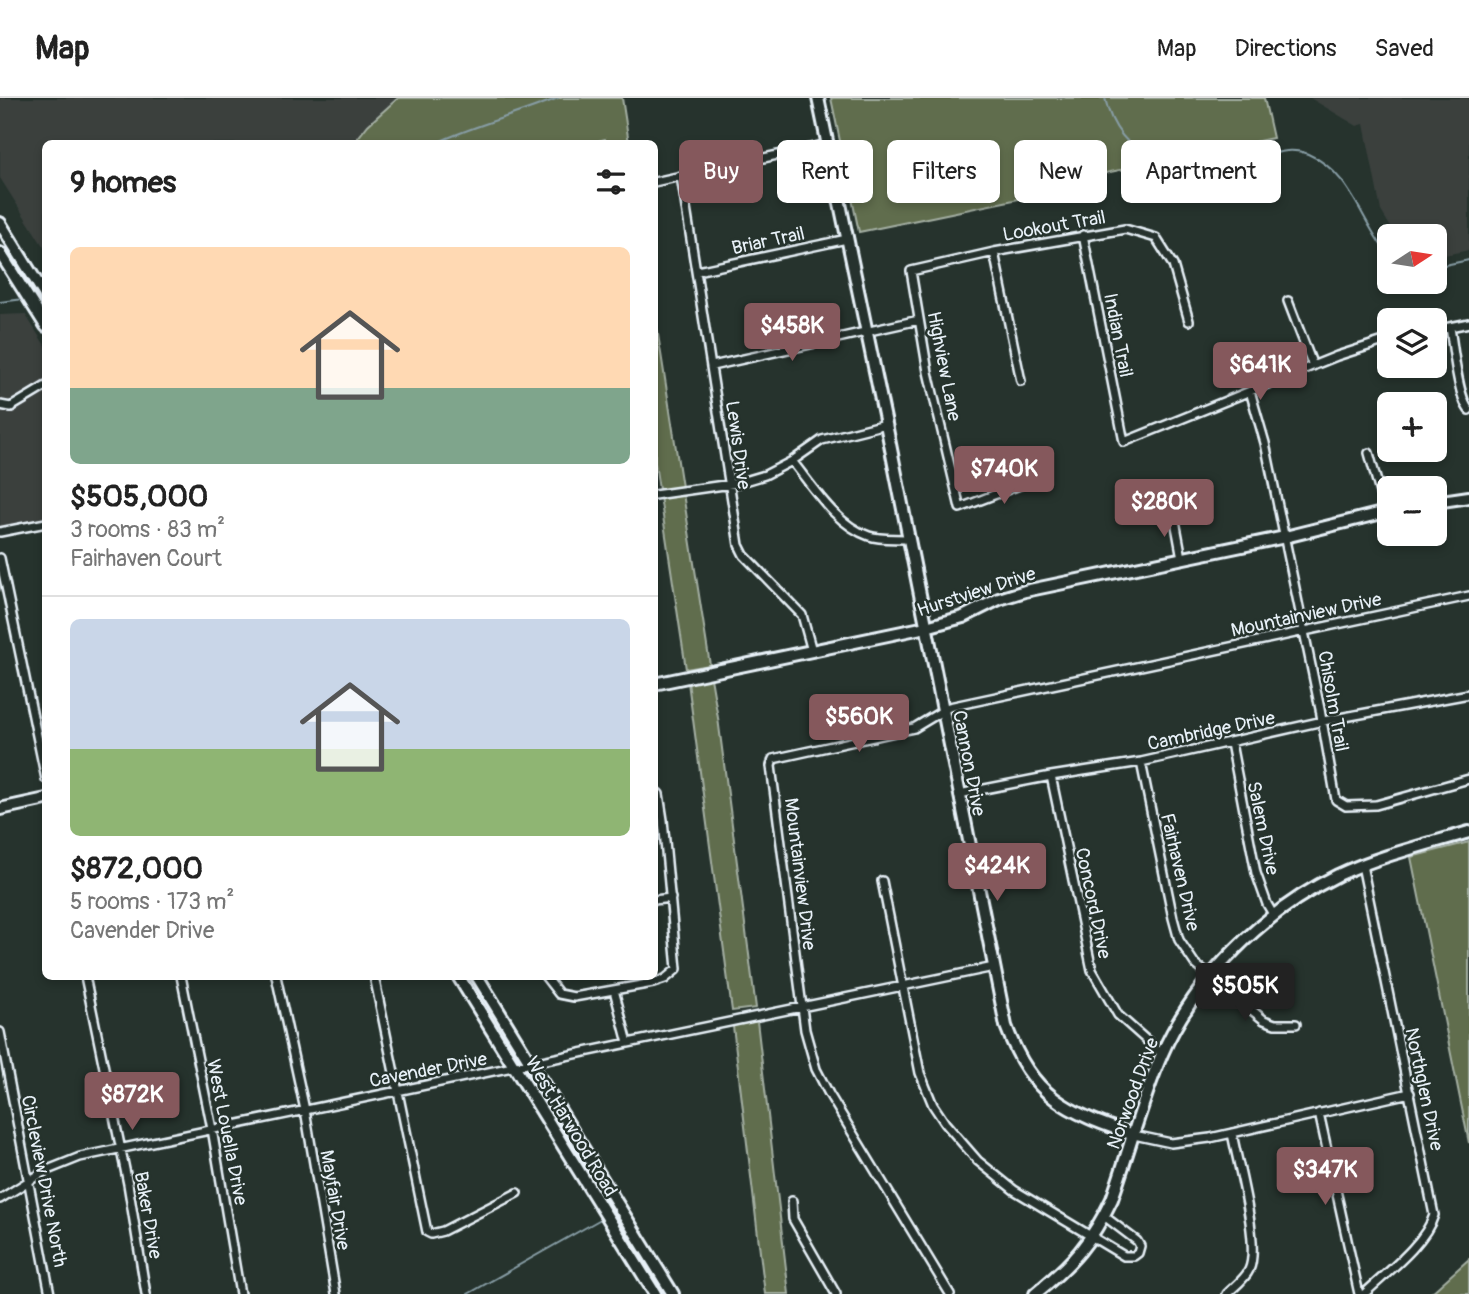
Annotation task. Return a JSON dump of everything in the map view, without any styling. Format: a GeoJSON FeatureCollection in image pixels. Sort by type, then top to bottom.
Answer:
{"type":"FeatureCollection","features":[{"type":"Feature","properties":{"kind":"street","name":"Cannon Drive"},"geometry":{"type":"LineString","coordinates":[[818,98],[827,140]]}},
{"type":"Feature","properties":{"kind":"street"},"geometry":{"type":"LineString","coordinates":[[658,181],[679,176]]}},
{"type":"Feature","properties":{"kind":"street","name":"Lewis Drive"},"geometry":{"type":"LineString","coordinates":[[686,203],[736,533],[744,555],[803,615],[811,652]]}},
{"type":"Feature","properties":{"kind":"street","name":"Cannon Drive"},"geometry":{"type":"LineString","coordinates":[[840,203],[1006,1026],[1017,1054],[1041,1088],[1062,1105],[1090,1120],[1134,1135],[1171,1143],[1232,1133],[1410,1093]]}},
{"type":"Feature","properties":{"kind":"street"},"geometry":{"type":"LineString","coordinates":[[1,227],[42,291]]}},
{"type":"Feature","properties":{"kind":"street","name":"Lookout Trail"},"geometry":{"type":"LineString","coordinates":[[911,271],[994,252],[1125,229],[1156,238],[1173,265],[1189,321]]}},
{"type":"Feature","properties":{"kind":"street","name":"Indian Trail"},"geometry":{"type":"LineString","coordinates":[[1083,235],[1124,442],[1250,391]]}},
{"type":"Feature","properties":{"kind":"street","name":"Briar Trail"},"geometry":{"type":"LineString","coordinates":[[697,271],[847,239]]}},
{"type":"Feature","properties":{"kind":"street"},"geometry":{"type":"LineString","coordinates":[[994,252],[1021,382]]}},
{"type":"Feature","properties":{"kind":"street"},"geometry":{"type":"LineString","coordinates":[[0,253],[42,320]]}},
{"type":"Feature","properties":{"kind":"street","name":"Highview Lane"},"geometry":{"type":"LineString","coordinates":[[911,271],[928,372],[960,508],[1038,478]]}},
{"type":"Feature","properties":{"kind":"street"},"geometry":{"type":"LineString","coordinates":[[1288,301],[1313,366]]}},
{"type":"Feature","properties":{"kind":"street"},"geometry":{"type":"LineString","coordinates":[[712,366],[919,320]]}},
{"type":"Feature","properties":{"kind":"street"},"geometry":{"type":"LineString","coordinates":[[1447,328],[1469,323]]}},
{"type":"Feature","properties":{"kind":"street"},"geometry":{"type":"LineString","coordinates":[[1450,327],[1462,393],[1469,410]]}},
{"type":"Feature","properties":{"kind":"street"},"geometry":{"type":"LineString","coordinates":[[1250,391],[1377,344]]}},
{"type":"Feature","properties":{"kind":"street"},"geometry":{"type":"LineString","coordinates":[[0,405],[11,407],[42,388]]}},
{"type":"Feature","properties":{"kind":"street","name":"Chisolm Trail"},"geometry":{"type":"LineString","coordinates":[[1250,391],[1265,443],[1323,721],[1336,800],[1346,806],[1376,804],[1469,779]]}},
{"type":"Feature","properties":{"kind":"street"},"geometry":{"type":"LineString","coordinates":[[658,494],[729,484],[765,475],[792,461],[822,440],[886,424]]}},
{"type":"Feature","properties":{"kind":"street"},"geometry":{"type":"LineString","coordinates":[[1369,453],[1377,479]]}},
{"type":"Feature","properties":{"kind":"street"},"geometry":{"type":"LineString","coordinates":[[792,461],[833,510],[855,529],[877,538],[907,538]]}},
{"type":"Feature","properties":{"kind":"street"},"geometry":{"type":"LineString","coordinates":[[1447,501],[1469,498]]}},
{"type":"Feature","properties":{"kind":"street"},"geometry":{"type":"LineString","coordinates":[[1174,514],[1182,558]]}},
{"type":"Feature","properties":{"kind":"street","name":"Hurstview Drive"},"geometry":{"type":"LineString","coordinates":[[658,683],[926,627],[963,617],[999,599],[1025,591],[1284,537],[1377,514]]}},
{"type":"Feature","properties":{"kind":"street"},"geometry":{"type":"LineString","coordinates":[[0,532],[42,524]]}},
{"type":"Feature","properties":{"kind":"street"},"geometry":{"type":"LineString","coordinates":[[0,558],[42,760]]}},
{"type":"Feature","properties":{"kind":"street","name":"Mountainview Drive"},"geometry":{"type":"LineString","coordinates":[[950,1294],[822,1082],[811,1056],[802,1007],[771,766],[773,760],[914,727],[942,709],[1469,596]]}},
{"type":"Feature","properties":{"kind":"street","name":"Cambridge Drive"},"geometry":{"type":"LineString","coordinates":[[959,794],[1141,761],[1323,721],[1469,694]]}},
{"type":"Feature","properties":{"kind":"street","name":"Salem Drive"},"geometry":{"type":"LineString","coordinates":[[1231,743],[1256,873],[1267,905],[1274,916]]}},
{"type":"Feature","properties":{"kind":"street","name":"Fairhaven Drive"},"geometry":{"type":"LineString","coordinates":[[1141,761],[1179,940],[1195,964],[1264,1020],[1275,1024],[1296,1024]]}},
{"type":"Feature","properties":{"kind":"street","name":"Concord Drive"},"geometry":{"type":"LineString","coordinates":[[1051,776],[1092,970],[1118,1015],[1162,1054]]}},
{"type":"Feature","properties":{"kind":"street"},"geometry":{"type":"LineString","coordinates":[[548,980],[562,996],[614,990],[665,979],[677,969],[658,793]]}},
{"type":"Feature","properties":{"kind":"street"},"geometry":{"type":"LineString","coordinates":[[0,809],[42,800]]}},
{"type":"Feature","properties":{"kind":"street","name":"Norwood Drive"},"geometry":{"type":"LineString","coordinates":[[1035,1294],[1067,1269],[1092,1237],[1112,1199],[1162,1054],[1187,1009],[1235,950],[1274,916],[1314,888],[1362,865],[1469,832]]}},
{"type":"Feature","properties":{"kind":"street","name":"Northglen Drive"},"geometry":{"type":"LineString","coordinates":[[1362,865],[1434,1215],[1419,1239],[1364,1294]]}},
{"type":"Feature","properties":{"kind":"street"},"geometry":{"type":"LineString","coordinates":[[882,881],[915,1053],[933,1105],[956,1138],[978,1161],[1014,1190],[1124,1256],[1138,1253],[1140,1245],[1137,1241],[1104,1216]]}},
{"type":"Feature","properties":{"kind":"street"},"geometry":{"type":"LineString","coordinates":[[658,900],[671,898]]}},
{"type":"Feature","properties":{"kind":"street","name":"Cavender Drive"},"geometry":{"type":"LineString","coordinates":[[0,1199],[67,1161],[994,967]]}},
{"type":"Feature","properties":{"kind":"street","name":"Baker Drive"},"geometry":{"type":"LineString","coordinates":[[86,980],[121,1149],[146,1294]]}},
{"type":"Feature","properties":{"kind":"street","name":"West Louella Drive"},"geometry":{"type":"LineString","coordinates":[[182,980],[212,1129],[240,1294]]}},
{"type":"Feature","properties":{"kind":"street","name":"Mayfair Drive"},"geometry":{"type":"LineString","coordinates":[[277,980],[305,1110],[336,1294]]}},
{"type":"Feature","properties":{"kind":"street"},"geometry":{"type":"LineString","coordinates":[[375,980],[428,1232],[431,1234],[443,1231],[517,1193]]}},
{"type":"Feature","properties":{"kind":"street","name":"West Harwood Road"},"geometry":{"type":"LineString","coordinates":[[461,980],[654,1294]]}},
{"type":"Feature","properties":{"kind":"street","name":"West Harwood Road"},"geometry":{"type":"LineString","coordinates":[[479,980],[673,1294]]}},
{"type":"Feature","properties":{"kind":"street"},"geometry":{"type":"LineString","coordinates":[[614,990],[628,1043]]}},
{"type":"Feature","properties":{"kind":"street","name":"Circleview Drive North"},"geometry":{"type":"LineString","coordinates":[[0,1032],[50,1294]]}},
{"type":"Feature","properties":{"kind":"street"},"geometry":{"type":"LineString","coordinates":[[1320,1113],[1359,1294]]}},
{"type":"Feature","properties":{"kind":"street"},"geometry":{"type":"LineString","coordinates":[[1227,1294],[1244,1278],[1250,1269],[1252,1258],[1248,1214],[1232,1133]]}},
{"type":"Feature","properties":{"kind":"street"},"geometry":{"type":"LineString","coordinates":[[792,1201],[793,1219],[836,1294]]}},
{"type":"Feature","properties":{"kind":"shaded area"},"geometry":{"type":"Polygon","coordinates":[[[0,98],[398,98],[368,125],[356,140],[42,140],[42,244],[0,178],[0,98]]]}},
{"type":"Feature","properties":{"kind":"shaded area"},"geometry":{"type":"Polygon","coordinates":[[[1310,98],[1469,98],[1469,250],[1447,255],[1447,224],[1389,224],[1381,211],[1364,124],[1357,126],[1310,98]]]}},
{"type":"Feature","properties":{"kind":"shaded area"},"geometry":{"type":"Polygon","coordinates":[[[25,314],[42,341],[42,518],[0,526],[0,315],[25,314]]]}},
{"type":"Feature","properties":{"kind":"green space"},"geometry":{"type":"Polygon","coordinates":[[[398,98],[622,98],[629,140],[356,140],[368,125],[398,98]]]}},
{"type":"Feature","properties":{"kind":"green space"},"geometry":{"type":"Polygon","coordinates":[[[831,98],[1264,98],[1273,138],[1121,140],[1121,170],[1107,173],[1107,140],[1014,140],[1014,200],[1000,203],[1000,140],[887,140],[887,203],[1000,203],[859,232],[853,203],[873,203],[873,140],[840,140],[831,98]]]}},
{"type":"Feature","properties":{"kind":"green space"},"geometry":{"type":"Polygon","coordinates":[[[658,334],[710,665],[686,669],[658,483],[658,334]]]}},
{"type":"Feature","properties":{"kind":"green space"},"geometry":{"type":"Polygon","coordinates":[[[711,678],[756,1008],[732,1011],[688,682],[711,678]]]}},
{"type":"Feature","properties":{"kind":"green space"},"geometry":{"type":"Polygon","coordinates":[[[1469,842],[1469,1143],[1411,857],[1469,842]]]}},
{"type":"Feature","properties":{"kind":"green space"},"geometry":{"type":"Polygon","coordinates":[[[757,1021],[789,1294],[765,1294],[733,1026],[757,1021]]]}},
{"type":"Feature","properties":{"kind":"green space"},"geometry":{"type":"Polygon","coordinates":[[[1469,1259],[1469,1294],[1430,1294],[1469,1259]]]}},
{"type":"Feature","properties":{"kind":"waterway"},"geometry":{"type":"LineString","coordinates":[[443,140],[558,98]]}},
{"type":"Feature","properties":{"kind":"waterway"},"geometry":{"type":"LineString","coordinates":[[1105,98],[1112,119],[1123,136],[1138,150],[1155,160],[1174,166],[1215,169],[1236,166],[1281,152],[1299,151],[1308,154],[1323,162],[1346,186],[1377,239]]}},
{"type":"Feature","properties":{"kind":"waterway"},"geometry":{"type":"LineString","coordinates":[[1447,265],[1469,260]]}},
{"type":"Feature","properties":{"kind":"waterway"},"geometry":{"type":"LineString","coordinates":[[0,302],[24,299]]}},
{"type":"Feature","properties":{"kind":"waterway"},"geometry":{"type":"LineString","coordinates":[[468,1294],[599,1220]]}}]}
